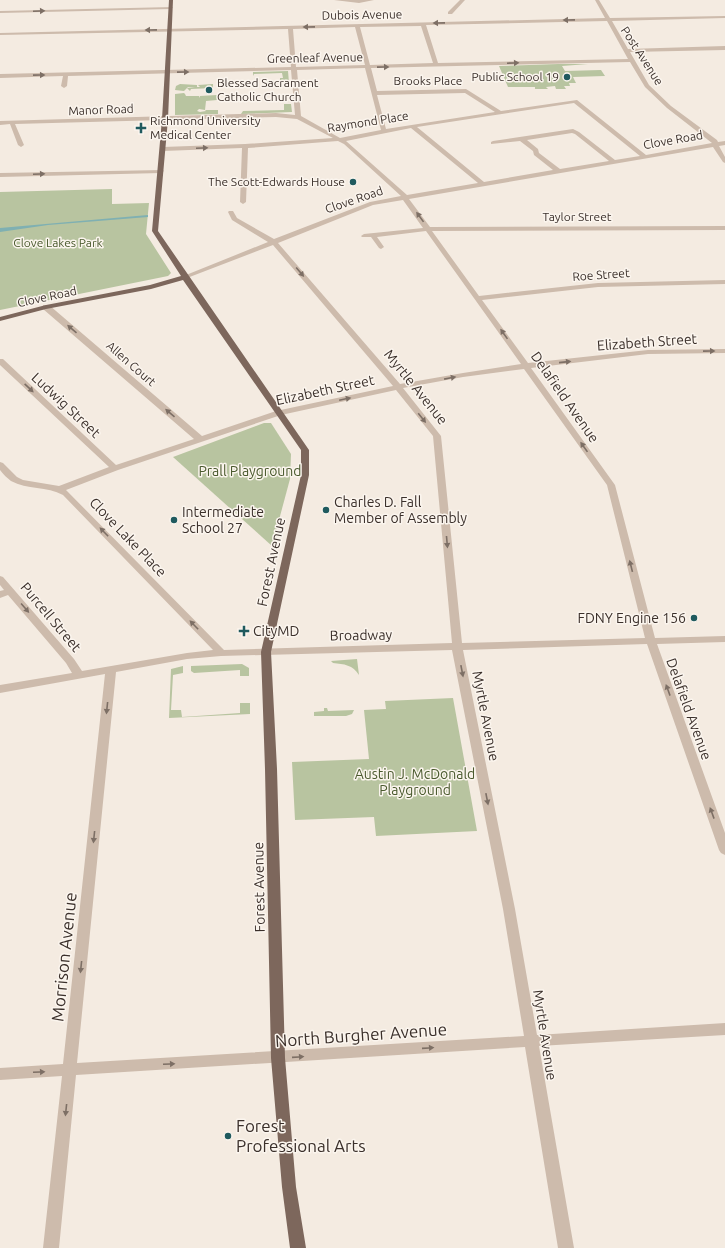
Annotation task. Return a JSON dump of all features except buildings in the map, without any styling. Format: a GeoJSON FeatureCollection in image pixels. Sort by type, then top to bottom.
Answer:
{"type":"FeatureCollection","features":[{"type":"Feature","properties":{"kind":"main road","name":"Forest Avenue"},"geometry":{"type":"LineString","coordinates":[[171,0],[163,149],[155,232],[304,450],[306,462],[291,544],[266,652],[271,769],[278,1058],[290,1194],[298,1248]]}},
{"type":"Feature","properties":{"kind":"main road","name":"Clove Road"},"geometry":{"type":"LineString","coordinates":[[0,319],[46,307],[151,287],[185,277]]}},
{"type":"Feature","properties":{"kind":"street"},"geometry":{"type":"LineString","coordinates":[[336,0],[359,2],[372,0]]}},
{"type":"Feature","properties":{"kind":"street"},"geometry":{"type":"LineString","coordinates":[[450,13],[463,0]]}},
{"type":"Feature","properties":{"kind":"street","name":"Post Avenue"},"geometry":{"type":"LineString","coordinates":[[597,0],[631,60],[653,92],[669,107],[715,141],[716,144]]}},
{"type":"Feature","properties":{"kind":"street"},"geometry":{"type":"LineString","coordinates":[[0,12],[170,8]]}},
{"type":"Feature","properties":{"kind":"street","name":"Dubois Avenue"},"geometry":{"type":"LineString","coordinates":[[0,34],[725,17]]}},
{"type":"Feature","properties":{"kind":"street"},"geometry":{"type":"LineString","coordinates":[[424,24],[436,65]]}},
{"type":"Feature","properties":{"kind":"street"},"geometry":{"type":"LineString","coordinates":[[357,26],[384,131]]}},
{"type":"Feature","properties":{"kind":"street"},"geometry":{"type":"LineString","coordinates":[[290,27],[295,69],[298,117]]}},
{"type":"Feature","properties":{"kind":"street"},"geometry":{"type":"LineString","coordinates":[[626,51],[725,48]]}},
{"type":"Feature","properties":{"kind":"street","name":"Greenleaf Avenue"},"geometry":{"type":"LineString","coordinates":[[0,76],[631,60]]}},
{"type":"Feature","properties":{"kind":"street"},"geometry":{"type":"LineString","coordinates":[[64,86],[66,75]]}},
{"type":"Feature","properties":{"kind":"street","name":"Brooks Place"},"geometry":{"type":"LineString","coordinates":[[375,93],[466,91],[499,112]]}},
{"type":"Feature","properties":{"kind":"street","name":"Raymond Place"},"geometry":{"type":"LineString","coordinates":[[163,149],[245,146],[340,139],[412,126],[575,101],[644,156]]}},
{"type":"Feature","properties":{"kind":"street","name":"Manor Road"},"geometry":{"type":"LineString","coordinates":[[0,123],[281,115],[298,117]]}},
{"type":"Feature","properties":{"kind":"street","name":"Delafield Avenue"},"geometry":{"type":"LineString","coordinates":[[298,117],[346,143],[404,196],[611,485],[651,641],[725,850]]}},
{"type":"Feature","properties":{"kind":"street"},"geometry":{"type":"LineString","coordinates":[[12,123],[21,145]]}},
{"type":"Feature","properties":{"kind":"street"},"geometry":{"type":"LineString","coordinates":[[412,126],[483,184]]}},
{"type":"Feature","properties":{"kind":"street"},"geometry":{"type":"LineString","coordinates":[[493,143],[567,131],[575,132],[614,162]]}},
{"type":"Feature","properties":{"kind":"street"},"geometry":{"type":"LineString","coordinates":[[522,139],[536,150],[536,154],[558,171]]}},
{"type":"Feature","properties":{"kind":"street","name":"Clove Road"},"geometry":{"type":"LineString","coordinates":[[185,277],[372,203],[404,196],[725,143]]}},
{"type":"Feature","properties":{"kind":"street"},"geometry":{"type":"LineString","coordinates":[[716,144],[716,148],[725,161]]}},
{"type":"Feature","properties":{"kind":"street"},"geometry":{"type":"LineString","coordinates":[[243,202],[245,146]]}},
{"type":"Feature","properties":{"kind":"street"},"geometry":{"type":"LineString","coordinates":[[0,175],[161,171]]}},
{"type":"Feature","properties":{"kind":"street","name":"Myrtle Avenue"},"geometry":{"type":"LineString","coordinates":[[231,212],[234,219],[274,242],[398,387],[437,436],[457,647],[509,908],[566,1248]]}},
{"type":"Feature","properties":{"kind":"street","name":"Taylor Street"},"geometry":{"type":"LineString","coordinates":[[364,236],[428,229],[725,228]]}},
{"type":"Feature","properties":{"kind":"street"},"geometry":{"type":"LineString","coordinates":[[373,235],[380,247]]}},
{"type":"Feature","properties":{"kind":"street","name":"Roe Street"},"geometry":{"type":"LineString","coordinates":[[478,298],[598,285],[725,282]]}},
{"type":"Feature","properties":{"kind":"street","name":"Allen Court"},"geometry":{"type":"LineString","coordinates":[[46,307],[200,439]]}},
{"type":"Feature","properties":{"kind":"street","name":"Elizabeth Street"},"geometry":{"type":"LineString","coordinates":[[60,488],[279,413],[398,387],[463,375],[526,366],[648,352],[725,351]]}},
{"type":"Feature","properties":{"kind":"street","name":"Ludwig Street"},"geometry":{"type":"LineString","coordinates":[[0,361],[115,468]]}},
{"type":"Feature","properties":{"kind":"street"},"geometry":{"type":"LineString","coordinates":[[0,465],[12,478],[20,482],[60,488]]}},
{"type":"Feature","properties":{"kind":"street","name":"Clove Lake Place"},"geometry":{"type":"LineString","coordinates":[[60,488],[221,654]]}},
{"type":"Feature","properties":{"kind":"street","name":"Purcell Street"},"geometry":{"type":"LineString","coordinates":[[0,578],[70,661],[78,675]]}},
{"type":"Feature","properties":{"kind":"street"},"geometry":{"type":"LineString","coordinates":[[0,595],[10,591]]}},
{"type":"Feature","properties":{"kind":"street","name":"Broadway"},"geometry":{"type":"LineString","coordinates":[[0,689],[187,656],[266,652],[725,639]]}},
{"type":"Feature","properties":{"kind":"street","name":"Morrison Avenue"},"geometry":{"type":"LineString","coordinates":[[51,1248],[111,669]]}},
{"type":"Feature","properties":{"kind":"street","name":"North Burgher Avenue"},"geometry":{"type":"LineString","coordinates":[[0,1074],[278,1058],[725,1029]]}},
{"type":"Feature","properties":{"kind":"green space"},"geometry":{"type":"Polygon","coordinates":[[[588,64],[562,66],[565,71],[601,70],[605,76],[573,77],[576,83],[569,83],[570,86],[564,86],[566,89],[556,89],[555,86],[546,87],[548,89],[535,89],[535,87],[508,87],[499,66],[588,64]]]}},
{"type":"Feature","properties":{"kind":"green space"},"geometry":{"type":"Polygon","coordinates":[[[288,71],[289,83],[267,83],[267,81],[280,81],[280,78],[283,78],[282,73],[254,74],[253,76],[253,72],[288,71]]]}},
{"type":"Feature","properties":{"kind":"green space"},"geometry":{"type":"Polygon","coordinates":[[[180,84],[197,85],[197,87],[200,87],[198,85],[213,84],[213,88],[191,89],[190,91],[187,88],[184,91],[175,90],[176,86],[180,84]]]}},
{"type":"Feature","properties":{"kind":"green space"},"geometry":{"type":"Polygon","coordinates":[[[184,93],[186,96],[199,96],[199,98],[200,96],[217,95],[217,100],[206,101],[205,110],[218,110],[218,114],[175,115],[175,94],[184,93]],[[199,109],[197,111],[206,111],[199,109]]]}},
{"type":"Feature","properties":{"kind":"green space"},"geometry":{"type":"Polygon","coordinates":[[[284,104],[291,104],[292,112],[241,114],[243,111],[284,110],[284,104]]]}},
{"type":"Feature","properties":{"kind":"green space","name":"Clove Lakes Park"},"geometry":{"type":"Polygon","coordinates":[[[112,189],[112,204],[149,203],[146,234],[171,273],[168,276],[0,310],[0,192],[112,189]]]}},
{"type":"Feature","properties":{"kind":"green space","name":"Prall Playground"},"geometry":{"type":"Polygon","coordinates":[[[264,423],[271,423],[291,454],[290,479],[272,546],[173,457],[264,423]]]}},
{"type":"Feature","properties":{"kind":"green space"},"geometry":{"type":"Polygon","coordinates":[[[357,659],[359,675],[351,667],[333,663],[331,661],[357,659]]]}},
{"type":"Feature","properties":{"kind":"green space"},"geometry":{"type":"Polygon","coordinates":[[[242,664],[249,668],[249,676],[240,676],[240,670],[194,673],[191,671],[191,666],[242,664]]]}},
{"type":"Feature","properties":{"kind":"green space"},"geometry":{"type":"Polygon","coordinates":[[[183,666],[183,673],[173,675],[171,710],[181,710],[182,717],[240,713],[240,703],[250,703],[250,714],[169,718],[171,669],[183,666]]]}},
{"type":"Feature","properties":{"kind":"green space","name":"Austin J. McDonald Playground"},"geometry":{"type":"Polygon","coordinates":[[[453,698],[477,831],[376,836],[374,817],[295,820],[292,762],[369,759],[364,710],[386,709],[385,701],[453,698]]]}},
{"type":"Feature","properties":{"kind":"green space"},"geometry":{"type":"Polygon","coordinates":[[[324,708],[327,708],[328,711],[354,710],[352,714],[346,716],[314,716],[314,712],[324,711],[324,708]]]}},
{"type":"Feature","properties":{"kind":"water"},"geometry":{"type":"Polygon","coordinates":[[[148,215],[148,217],[48,225],[0,232],[0,228],[148,215]]]}},
{"type":"Feature","properties":{"kind":"place","name":"Public School 19"},"geometry":{"type":"Point","coordinates":[567,77]}},
{"type":"Feature","properties":{"kind":"place","name":"Blessed Sacrament Catholic Church"},"geometry":{"type":"Point","coordinates":[209,90]}},
{"type":"Feature","properties":{"kind":"place","name":"Richmond University Medical Center"},"geometry":{"type":"Point","coordinates":[141,128]}},
{"type":"Feature","properties":{"kind":"place","name":"The Scott-Edwards House"},"geometry":{"type":"Point","coordinates":[353,182]}},
{"type":"Feature","properties":{"kind":"place","name":"Charles D. Fall Member of Assembly"},"geometry":{"type":"Point","coordinates":[326,510]}},
{"type":"Feature","properties":{"kind":"place","name":"Intermediate School 27"},"geometry":{"type":"Point","coordinates":[174,520]}},
{"type":"Feature","properties":{"kind":"place","name":"FDNY Engine 156"},"geometry":{"type":"Point","coordinates":[694,618]}},
{"type":"Feature","properties":{"kind":"place","name":"CityMD"},"geometry":{"type":"Point","coordinates":[244,631]}},
{"type":"Feature","properties":{"kind":"place","name":"Forest Professional Arts"},"geometry":{"type":"Point","coordinates":[228,1136]}}]}
